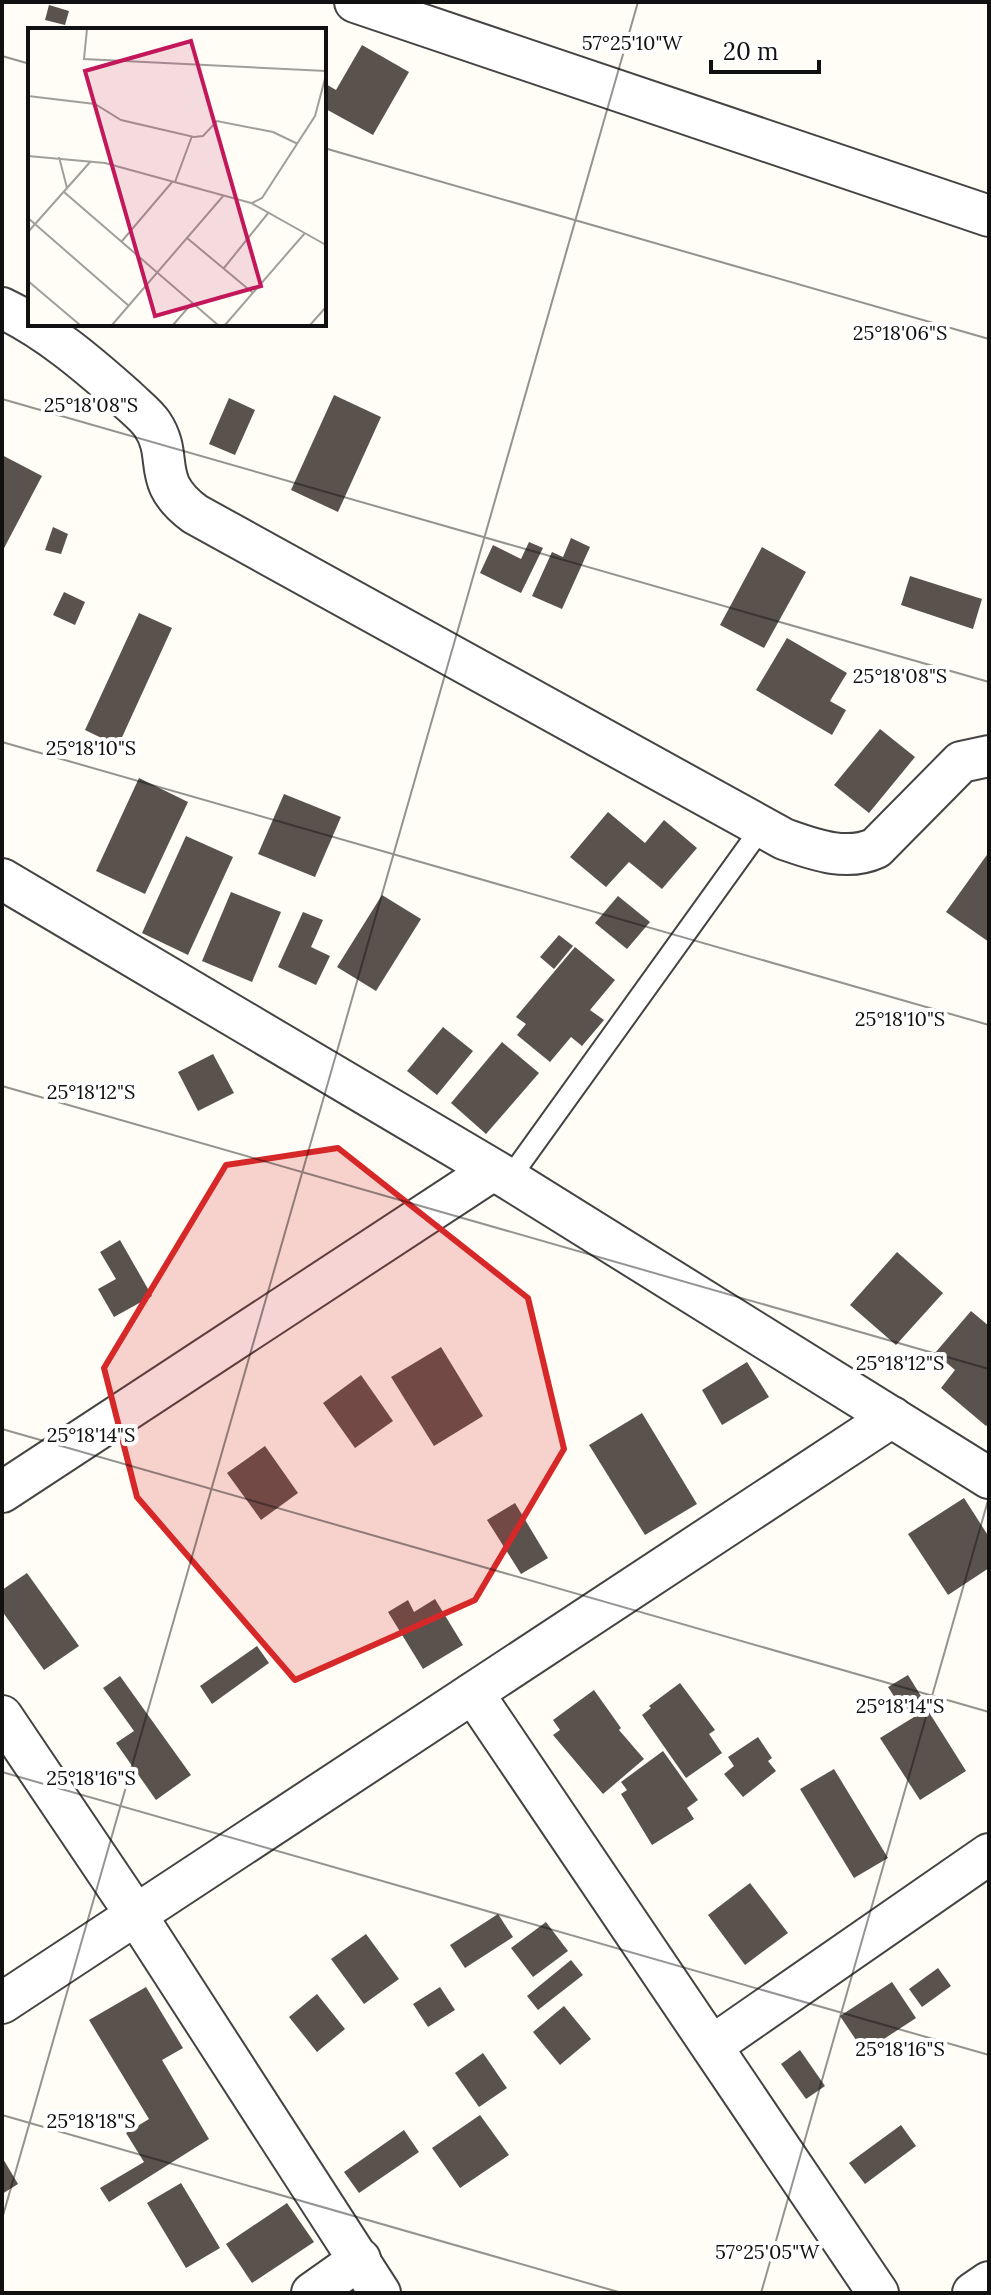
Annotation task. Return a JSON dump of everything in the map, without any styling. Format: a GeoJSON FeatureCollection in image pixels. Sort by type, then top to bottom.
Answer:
{"type":"FeatureCollection","features":[{"type":"Feature","properties":{"kind":"street"},"geometry":{"type":"LineString","coordinates":[[355,2],[989,216]]}},
{"type":"Feature","properties":{"kind":"street"},"geometry":{"type":"LineString","coordinates":[[2,308],[28,325]]}},
{"type":"Feature","properties":{"kind":"street"},"geometry":{"type":"LineString","coordinates":[[29,326],[80,360],[153,425],[168,485],[177,501],[195,514],[762,827],[810,848],[847,855],[865,853],[876,848],[961,762],[989,756]]}},
{"type":"Feature","properties":{"kind":"street"},"geometry":{"type":"LineString","coordinates":[[2,879],[501,1174],[989,1478]]}},
{"type":"Feature","properties":{"kind":"street"},"geometry":{"type":"LineString","coordinates":[[2,1492],[501,1174]]}},
{"type":"Feature","properties":{"kind":"street"},"geometry":{"type":"LineString","coordinates":[[2,2003],[892,1417]]}},
{"type":"Feature","properties":{"kind":"street"},"geometry":{"type":"LineString","coordinates":[[473,1693],[878,2293]]}},
{"type":"Feature","properties":{"kind":"street"},"geometry":{"type":"LineString","coordinates":[[2,1716],[136,1915],[380,2293]]}},
{"type":"Feature","properties":{"kind":"street"},"geometry":{"type":"LineString","coordinates":[[712,2046],[989,1854]]}},
{"type":"Feature","properties":{"kind":"street"},"geometry":{"type":"LineString","coordinates":[[312,2293],[360,2259]]}},
{"type":"Feature","properties":{"kind":"street"},"geometry":{"type":"LineString","coordinates":[[973,2293],[989,2282]]}},
{"type":"Feature","properties":{"kind":"lane"},"geometry":{"type":"LineString","coordinates":[[501,1174],[762,827]]}},
{"type":"Feature","properties":{"kind":"highlighted area"},"geometry":{"type":"Polygon","coordinates":[[[338,1148],[528,1298],[564,1449],[475,1600],[295,1680],[137,1497],[104,1368],[226,1165],[338,1148]]]}},
{"type":"Feature","properties":{"kind":"building"},"geometry":{"type":"Polygon","coordinates":[[[49,5],[69,11],[65,25],[45,20],[49,5]]]}},
{"type":"Feature","properties":{"kind":"building"},"geometry":{"type":"Polygon","coordinates":[[[362,45],[409,72],[373,135],[326,109],[326,84],[336,90],[362,45]]]}},
{"type":"Feature","properties":{"kind":"building"},"geometry":{"type":"Polygon","coordinates":[[[334,395],[381,417],[338,512],[291,490],[334,395]]]}},
{"type":"Feature","properties":{"kind":"building"},"geometry":{"type":"Polygon","coordinates":[[[229,398],[255,410],[235,455],[209,444],[229,398]]]}},
{"type":"Feature","properties":{"kind":"building"},"geometry":{"type":"Polygon","coordinates":[[[2,455],[42,476],[2,552],[2,455]]]}},
{"type":"Feature","properties":{"kind":"building"},"geometry":{"type":"Polygon","coordinates":[[[53,527],[68,534],[61,554],[45,550],[53,527]]]}},
{"type":"Feature","properties":{"kind":"building"},"geometry":{"type":"Polygon","coordinates":[[[571,538],[590,547],[562,609],[532,596],[552,552],[563,557],[571,538]]]}},
{"type":"Feature","properties":{"kind":"building"},"geometry":{"type":"Polygon","coordinates":[[[529,542],[543,548],[521,593],[480,573],[493,545],[521,559],[529,542]]]}},
{"type":"Feature","properties":{"kind":"building"},"geometry":{"type":"Polygon","coordinates":[[[762,547],[806,572],[764,648],[720,625],[762,547]]]}},
{"type":"Feature","properties":{"kind":"building"},"geometry":{"type":"Polygon","coordinates":[[[910,576],[982,599],[973,629],[901,605],[910,576]]]}},
{"type":"Feature","properties":{"kind":"building"},"geometry":{"type":"Polygon","coordinates":[[[64,592],[85,602],[75,625],[53,615],[64,592]]]}},
{"type":"Feature","properties":{"kind":"building"},"geometry":{"type":"Polygon","coordinates":[[[139,613],[172,628],[118,746],[85,730],[139,613]]]}},
{"type":"Feature","properties":{"kind":"building"},"geometry":{"type":"Polygon","coordinates":[[[787,638],[847,673],[830,701],[846,710],[832,735],[756,690],[787,638]]]}},
{"type":"Feature","properties":{"kind":"building"},"geometry":{"type":"Polygon","coordinates":[[[880,729],[915,757],[869,813],[834,785],[880,729]]]}},
{"type":"Feature","properties":{"kind":"building"},"geometry":{"type":"Polygon","coordinates":[[[139,778],[188,802],[145,894],[96,871],[139,778]]]}},
{"type":"Feature","properties":{"kind":"building"},"geometry":{"type":"Polygon","coordinates":[[[284,794],[341,817],[315,877],[258,854],[284,794]]]}},
{"type":"Feature","properties":{"kind":"building"},"geometry":{"type":"Polygon","coordinates":[[[608,812],[645,843],[664,820],[697,848],[662,889],[629,862],[606,887],[570,857],[608,812]]]}},
{"type":"Feature","properties":{"kind":"building"},"geometry":{"type":"Polygon","coordinates":[[[186,836],[233,857],[188,955],[142,933],[186,836]]]}},
{"type":"Feature","properties":{"kind":"building"},"geometry":{"type":"Polygon","coordinates":[[[989,852],[989,942],[946,912],[989,852]]]}},
{"type":"Feature","properties":{"kind":"building"},"geometry":{"type":"Polygon","coordinates":[[[231,892],[281,912],[252,982],[202,961],[231,892]]]}},
{"type":"Feature","properties":{"kind":"building"},"geometry":{"type":"Polygon","coordinates":[[[382,895],[421,919],[376,991],[337,967],[382,895]]]}},
{"type":"Feature","properties":{"kind":"building"},"geometry":{"type":"Polygon","coordinates":[[[618,896],[650,922],[627,949],[595,923],[618,896]]]}},
{"type":"Feature","properties":{"kind":"building"},"geometry":{"type":"Polygon","coordinates":[[[303,912],[323,920],[311,947],[330,956],[316,985],[278,967],[303,912]]]}},
{"type":"Feature","properties":{"kind":"building"},"geometry":{"type":"Polygon","coordinates":[[[559,935],[573,946],[554,969],[540,957],[559,935]]]}},
{"type":"Feature","properties":{"kind":"building"},"geometry":{"type":"Polygon","coordinates":[[[575,947],[615,980],[590,1010],[604,1020],[582,1046],[571,1037],[550,1062],[517,1035],[526,1024],[516,1017],[575,947]]]}},
{"type":"Feature","properties":{"kind":"building"},"geometry":{"type":"Polygon","coordinates":[[[443,1027],[473,1051],[437,1095],[407,1071],[443,1027]]]}},
{"type":"Feature","properties":{"kind":"building"},"geometry":{"type":"Polygon","coordinates":[[[502,1042],[539,1073],[486,1134],[451,1103],[502,1042]]]}},
{"type":"Feature","properties":{"kind":"building"},"geometry":{"type":"Polygon","coordinates":[[[213,1054],[234,1093],[198,1111],[178,1072],[213,1054]]]}},
{"type":"Feature","properties":{"kind":"building"},"geometry":{"type":"Polygon","coordinates":[[[120,1240],[152,1296],[114,1317],[98,1289],[116,1279],[100,1252],[120,1240]]]}},
{"type":"Feature","properties":{"kind":"building"},"geometry":{"type":"Polygon","coordinates":[[[897,1252],[943,1293],[896,1345],[850,1305],[897,1252]]]}},
{"type":"Feature","properties":{"kind":"building"},"geometry":{"type":"Polygon","coordinates":[[[971,1311],[989,1326],[989,1423],[986,1426],[941,1388],[955,1370],[935,1353],[971,1311]]]}},
{"type":"Feature","properties":{"kind":"building"},"geometry":{"type":"Polygon","coordinates":[[[441,1347],[483,1416],[434,1446],[391,1377],[441,1347]]]}},
{"type":"Feature","properties":{"kind":"building"},"geometry":{"type":"Polygon","coordinates":[[[747,1362],[769,1397],[722,1425],[702,1390],[747,1362]]]}},
{"type":"Feature","properties":{"kind":"building"},"geometry":{"type":"Polygon","coordinates":[[[361,1375],[393,1421],[355,1448],[323,1403],[361,1375]]]}},
{"type":"Feature","properties":{"kind":"building"},"geometry":{"type":"Polygon","coordinates":[[[642,1413],[697,1504],[645,1535],[589,1445],[642,1413]]]}},
{"type":"Feature","properties":{"kind":"building"},"geometry":{"type":"Polygon","coordinates":[[[265,1446],[298,1493],[261,1520],[227,1473],[265,1446]]]}},
{"type":"Feature","properties":{"kind":"building"},"geometry":{"type":"Polygon","coordinates":[[[964,1498],[989,1537],[989,1568],[948,1595],[908,1534],[964,1498]]]}},
{"type":"Feature","properties":{"kind":"building"},"geometry":{"type":"Polygon","coordinates":[[[515,1503],[548,1558],[521,1574],[487,1520],[515,1503]]]}},
{"type":"Feature","properties":{"kind":"building"},"geometry":{"type":"Polygon","coordinates":[[[27,1573],[79,1646],[44,1670],[2,1611],[2,1590],[27,1573]]]}},
{"type":"Feature","properties":{"kind":"building"},"geometry":{"type":"Polygon","coordinates":[[[435,1599],[463,1645],[423,1669],[388,1612],[408,1600],[414,1612],[435,1599]]]}},
{"type":"Feature","properties":{"kind":"building"},"geometry":{"type":"Polygon","coordinates":[[[257,1646],[269,1663],[212,1704],[200,1686],[257,1646]]]}},
{"type":"Feature","properties":{"kind":"building"},"geometry":{"type":"Polygon","coordinates":[[[908,1675],[924,1701],[904,1712],[888,1687],[908,1675]]]}},
{"type":"Feature","properties":{"kind":"building"},"geometry":{"type":"Polygon","coordinates":[[[120,1676],[191,1775],[156,1800],[116,1743],[134,1731],[103,1688],[120,1676]]]}},
{"type":"Feature","properties":{"kind":"building"},"geometry":{"type":"Polygon","coordinates":[[[680,1683],[715,1730],[709,1734],[722,1753],[686,1778],[642,1715],[680,1683]]]}},
{"type":"Feature","properties":{"kind":"building"},"geometry":{"type":"Polygon","coordinates":[[[594,1690],[621,1728],[619,1730],[644,1759],[603,1794],[553,1735],[560,1730],[553,1720],[594,1690]]]}},
{"type":"Feature","properties":{"kind":"building"},"geometry":{"type":"Polygon","coordinates":[[[927,1709],[966,1771],[920,1800],[880,1738],[927,1709]]]}},
{"type":"Feature","properties":{"kind":"building"},"geometry":{"type":"Polygon","coordinates":[[[758,1737],[772,1758],[768,1761],[776,1771],[743,1797],[724,1774],[734,1766],[728,1757],[758,1737]]]}},
{"type":"Feature","properties":{"kind":"building"},"geometry":{"type":"Polygon","coordinates":[[[663,1751],[698,1800],[687,1808],[694,1819],[652,1845],[621,1794],[627,1790],[621,1782],[663,1751]]]}},
{"type":"Feature","properties":{"kind":"building"},"geometry":{"type":"Polygon","coordinates":[[[834,1769],[888,1858],[854,1878],[800,1789],[834,1769]]]}},
{"type":"Feature","properties":{"kind":"building"},"geometry":{"type":"Polygon","coordinates":[[[750,1883],[788,1933],[745,1965],[708,1915],[750,1883]]]}},
{"type":"Feature","properties":{"kind":"building"},"geometry":{"type":"Polygon","coordinates":[[[498,1914],[513,1937],[465,1968],[450,1945],[498,1914]]]}},
{"type":"Feature","properties":{"kind":"building"},"geometry":{"type":"Polygon","coordinates":[[[546,1922],[568,1951],[533,1977],[511,1948],[546,1922]]]}},
{"type":"Feature","properties":{"kind":"building"},"geometry":{"type":"Polygon","coordinates":[[[366,1934],[399,1979],[364,2004],[331,1959],[366,1934]]]}},
{"type":"Feature","properties":{"kind":"building"},"geometry":{"type":"Polygon","coordinates":[[[571,1960],[583,1975],[538,2010],[527,1996],[571,1960]]]}},
{"type":"Feature","properties":{"kind":"building"},"geometry":{"type":"Polygon","coordinates":[[[938,1968],[951,1986],[922,2007],[909,1989],[938,1968]]]}},
{"type":"Feature","properties":{"kind":"building"},"geometry":{"type":"Polygon","coordinates":[[[892,1982],[916,2018],[864,2052],[840,2016],[892,1982]]]}},
{"type":"Feature","properties":{"kind":"building"},"geometry":{"type":"Polygon","coordinates":[[[146,1987],[183,2048],[162,2060],[209,2139],[109,2202],[100,2188],[144,2162],[126,2133],[149,2119],[89,2020],[146,1987]]]}},
{"type":"Feature","properties":{"kind":"building"},"geometry":{"type":"Polygon","coordinates":[[[440,1987],[455,2010],[428,2027],[413,2004],[440,1987]]]}},
{"type":"Feature","properties":{"kind":"building"},"geometry":{"type":"Polygon","coordinates":[[[317,1994],[345,2029],[317,2052],[289,2017],[317,1994]]]}},
{"type":"Feature","properties":{"kind":"building"},"geometry":{"type":"Polygon","coordinates":[[[564,2006],[591,2039],[560,2065],[533,2032],[564,2006]]]}},
{"type":"Feature","properties":{"kind":"building"},"geometry":{"type":"Polygon","coordinates":[[[800,2050],[825,2086],[806,2099],[781,2064],[800,2050]]]}},
{"type":"Feature","properties":{"kind":"building"},"geometry":{"type":"Polygon","coordinates":[[[483,2053],[507,2088],[479,2107],[455,2073],[483,2053]]]}},
{"type":"Feature","properties":{"kind":"building"},"geometry":{"type":"Polygon","coordinates":[[[480,2115],[509,2155],[460,2188],[432,2148],[480,2115]]]}},
{"type":"Feature","properties":{"kind":"building"},"geometry":{"type":"Polygon","coordinates":[[[901,2125],[916,2146],[865,2184],[849,2163],[901,2125]]]}},
{"type":"Feature","properties":{"kind":"building"},"geometry":{"type":"Polygon","coordinates":[[[404,2130],[419,2152],[359,2193],[344,2172],[404,2130]]]}},
{"type":"Feature","properties":{"kind":"building"},"geometry":{"type":"Polygon","coordinates":[[[2,2157],[18,2184],[2,2194],[2,2157]]]}},
{"type":"Feature","properties":{"kind":"building"},"geometry":{"type":"Polygon","coordinates":[[[181,2183],[220,2248],[186,2268],[147,2203],[181,2183]]]}},
{"type":"Feature","properties":{"kind":"building"},"geometry":{"type":"Polygon","coordinates":[[[287,2203],[314,2242],[252,2283],[226,2244],[287,2203]]]}}]}
